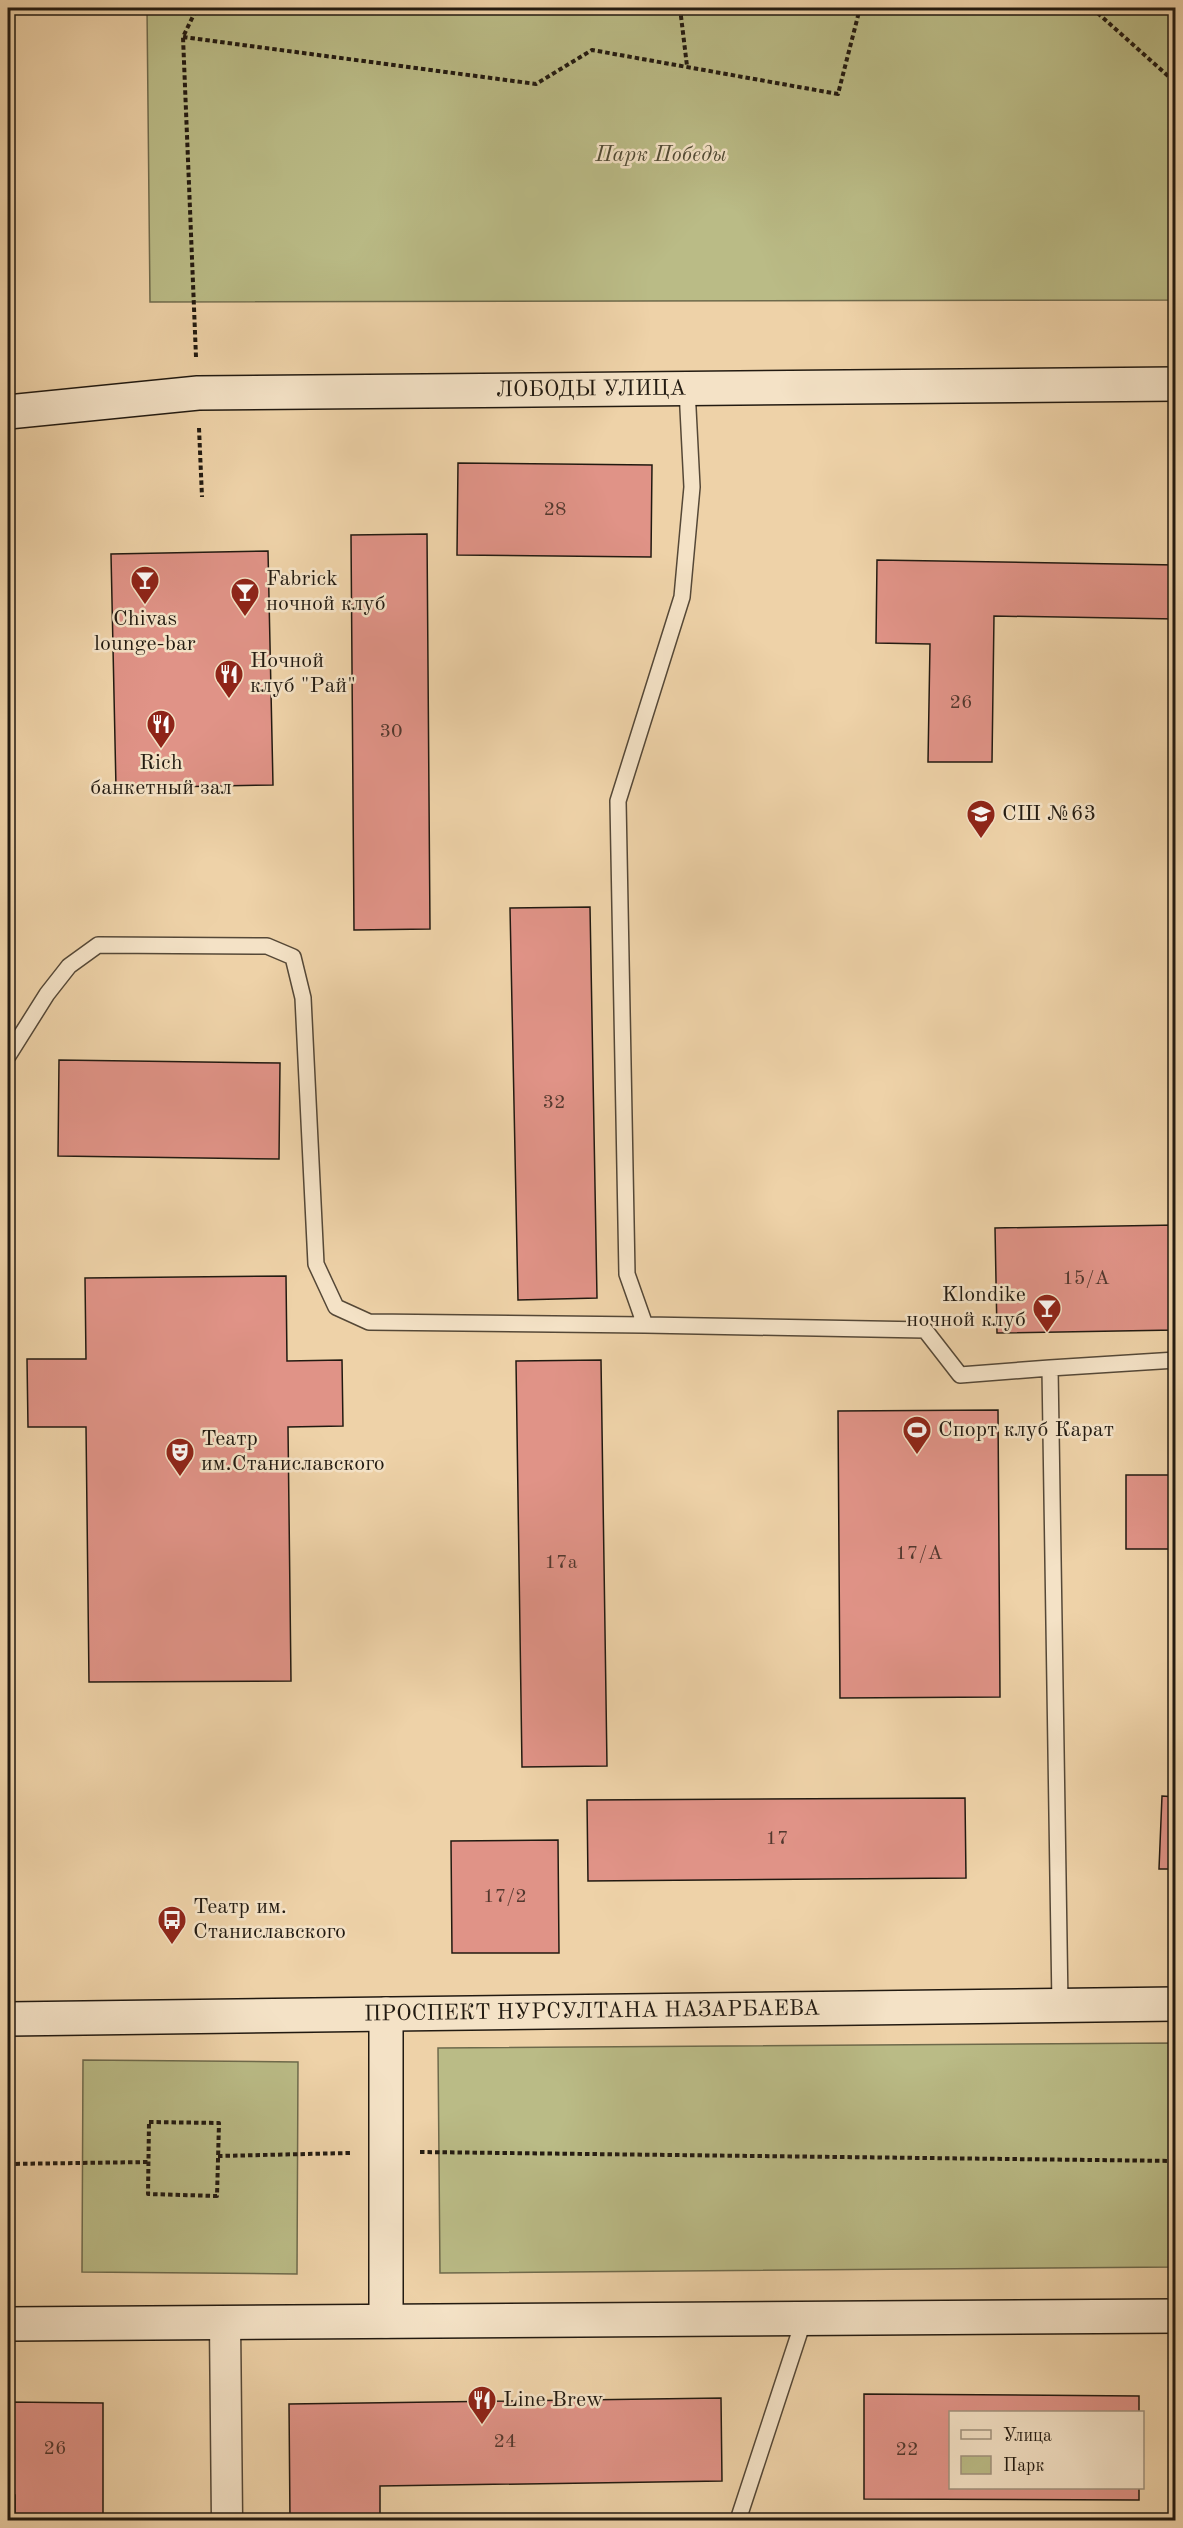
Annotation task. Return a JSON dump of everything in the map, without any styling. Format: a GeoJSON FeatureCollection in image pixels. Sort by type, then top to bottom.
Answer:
{"type":"FeatureCollection","features":[{"type":"Feature","properties":{"kind":"main road","name":"ЛОБОДЫ УЛИЦА"},"geometry":{"type":"LineString","coordinates":[[8,412],[198,393],[1176,384]]}},
{"type":"Feature","properties":{"kind":"main road","name":"ПРОСПЕКТ НУРСУЛТАНА НАЗАРБАЕВА"},"geometry":{"type":"LineString","coordinates":[[8,2019],[1176,2004]]}},
{"type":"Feature","properties":{"kind":"main road"},"geometry":{"type":"LineString","coordinates":[[386,2014],[386,2321]]}},
{"type":"Feature","properties":{"kind":"main road"},"geometry":{"type":"LineString","coordinates":[[8,2324],[1176,2316]]}},
{"type":"Feature","properties":{"kind":"street"},"geometry":{"type":"LineString","coordinates":[[225,2323],[226,2520]]}},
{"type":"Feature","properties":{"kind":"lane"},"geometry":{"type":"LineString","coordinates":[[645,1325],[627,1274],[618,801],[682,597],[692,487],[687,389]]}},
{"type":"Feature","properties":{"kind":"lane"},"geometry":{"type":"LineString","coordinates":[[8,1056],[47,994],[69,966],[98,945],[267,946],[293,957],[303,998],[316,1264],[336,1307],[369,1322],[925,1330],[960,1375],[1176,1360]]}},
{"type":"Feature","properties":{"kind":"lane"},"geometry":{"type":"LineString","coordinates":[[1050,1368],[1060,2006]]}},
{"type":"Feature","properties":{"kind":"lane"},"geometry":{"type":"LineString","coordinates":[[738,2520],[804,2319]]}},
{"type":"Feature","properties":{"kind":"path"},"geometry":{"type":"LineString","coordinates":[[197,8],[183,37],[202,497]]}},
{"type":"Feature","properties":{"kind":"path"},"geometry":{"type":"LineString","coordinates":[[680,8],[687,66]]}},
{"type":"Feature","properties":{"kind":"path"},"geometry":{"type":"LineString","coordinates":[[183,37],[536,84],[592,50],[838,94],[860,8]]}},
{"type":"Feature","properties":{"kind":"path"},"geometry":{"type":"LineString","coordinates":[[1092,8],[1176,83]]}},
{"type":"Feature","properties":{"kind":"path"},"geometry":{"type":"LineString","coordinates":[[149,2122],[219,2123],[217,2196],[148,2194],[149,2162],[149,2122]]}},
{"type":"Feature","properties":{"kind":"path"},"geometry":{"type":"LineString","coordinates":[[218,2156],[387,2152],[1176,2161]]}},
{"type":"Feature","properties":{"kind":"path"},"geometry":{"type":"LineString","coordinates":[[8,2164],[149,2162]]}},
{"type":"Feature","properties":{"kind":"green space","name":"Парк Победы"},"geometry":{"type":"Polygon","coordinates":[[[147,8],[1175,8],[1175,300],[150,302],[147,8]]]}},
{"type":"Feature","properties":{"kind":"green space"},"geometry":{"type":"Polygon","coordinates":[[[1175,2043],[1175,2267],[440,2273],[438,2048],[1175,2043]]]}},
{"type":"Feature","properties":{"kind":"green space"},"geometry":{"type":"Polygon","coordinates":[[[83,2060],[298,2062],[297,2274],[82,2272],[83,2060]]]}},
{"type":"Feature","properties":{"kind":"building"},"geometry":{"type":"Polygon","coordinates":[[[458,463],[652,465],[651,557],[457,555],[458,463]]]}},
{"type":"Feature","properties":{"kind":"building"},"geometry":{"type":"Polygon","coordinates":[[[8,512],[10,512],[13,902],[8,902],[8,512]]]}},
{"type":"Feature","properties":{"kind":"building"},"geometry":{"type":"Polygon","coordinates":[[[427,534],[430,929],[354,930],[351,535],[427,534]]]}},
{"type":"Feature","properties":{"kind":"building"},"geometry":{"type":"Polygon","coordinates":[[[268,551],[273,785],[116,788],[111,554],[268,551]]]}},
{"type":"Feature","properties":{"kind":"building"},"geometry":{"type":"Polygon","coordinates":[[[877,560],[1176,565],[1176,619],[994,616],[992,762],[928,762],[930,644],[876,643],[877,560]]]}},
{"type":"Feature","properties":{"kind":"building"},"geometry":{"type":"Polygon","coordinates":[[[590,907],[597,1298],[518,1300],[510,908],[590,907]]]}},
{"type":"Feature","properties":{"kind":"building"},"geometry":{"type":"Polygon","coordinates":[[[59,1060],[280,1063],[279,1159],[58,1156],[59,1060]]]}},
{"type":"Feature","properties":{"kind":"building"},"geometry":{"type":"Polygon","coordinates":[[[1176,1225],[1176,1330],[997,1333],[995,1228],[1176,1225]]]}},
{"type":"Feature","properties":{"kind":"building","name":"Театр им.Станиславского"},"geometry":{"type":"Polygon","coordinates":[[[286,1276],[287,1361],[342,1360],[343,1426],[288,1427],[291,1681],[89,1682],[86,1427],[28,1427],[27,1359],[86,1359],[85,1278],[286,1276]]]}},
{"type":"Feature","properties":{"kind":"building"},"geometry":{"type":"Polygon","coordinates":[[[601,1360],[607,1766],[522,1767],[516,1361],[601,1360]]]}},
{"type":"Feature","properties":{"kind":"building"},"geometry":{"type":"Polygon","coordinates":[[[998,1410],[1000,1697],[840,1698],[838,1411],[998,1410]]]}},
{"type":"Feature","properties":{"kind":"building"},"geometry":{"type":"Polygon","coordinates":[[[1126,1475],[1176,1475],[1176,1549],[1126,1549],[1126,1475]]]}},
{"type":"Feature","properties":{"kind":"building"},"geometry":{"type":"Polygon","coordinates":[[[1162,1796],[1176,1797],[1176,1869],[1159,1869],[1162,1796]]]}},
{"type":"Feature","properties":{"kind":"building"},"geometry":{"type":"Polygon","coordinates":[[[965,1798],[966,1878],[588,1881],[587,1800],[965,1798]]]}},
{"type":"Feature","properties":{"kind":"building"},"geometry":{"type":"Polygon","coordinates":[[[558,1840],[559,1953],[452,1953],[451,1841],[558,1840]]]}},
{"type":"Feature","properties":{"kind":"building"},"geometry":{"type":"Polygon","coordinates":[[[864,2394],[1139,2396],[1139,2411],[949,2411],[949,2489],[1139,2489],[1139,2500],[864,2499],[864,2394]]]}},
{"type":"Feature","properties":{"kind":"building"},"geometry":{"type":"Polygon","coordinates":[[[721,2398],[722,2481],[380,2486],[380,2520],[290,2520],[289,2404],[721,2398]]]}},
{"type":"Feature","properties":{"kind":"building"},"geometry":{"type":"Polygon","coordinates":[[[8,2402],[103,2403],[103,2520],[15,2520],[15,2495],[8,2495],[8,2402]]]}},
{"type":"Feature","properties":{"kind":"place","name":"Chivas lounge-bar"},"geometry":{"type":"Point","coordinates":[145,606]}},
{"type":"Feature","properties":{"kind":"place","name":"Fabrick ночной клуб"},"geometry":{"type":"Point","coordinates":[245,618]}},
{"type":"Feature","properties":{"kind":"place","name":"Ночной клуб \"Рай\""},"geometry":{"type":"Point","coordinates":[229,700]}},
{"type":"Feature","properties":{"kind":"place","name":"Rich банкетный зал"},"geometry":{"type":"Point","coordinates":[161,750]}},
{"type":"Feature","properties":{"kind":"place","name":"СШ №63"},"geometry":{"type":"Point","coordinates":[981,840]}},
{"type":"Feature","properties":{"kind":"place","name":"Klondike ночной клуб"},"geometry":{"type":"Point","coordinates":[1047,1334]}},
{"type":"Feature","properties":{"kind":"place","name":"Спорт клуб Карат"},"geometry":{"type":"Point","coordinates":[917,1456]}},
{"type":"Feature","properties":{"kind":"place","name":"Театр им.Станиславского"},"geometry":{"type":"Point","coordinates":[180,1478]}},
{"type":"Feature","properties":{"kind":"place","name":"Театр им. Станиславского"},"geometry":{"type":"Point","coordinates":[172,1946]}},
{"type":"Feature","properties":{"kind":"place","name":"Line Brew"},"geometry":{"type":"Point","coordinates":[482,2426]}}]}
